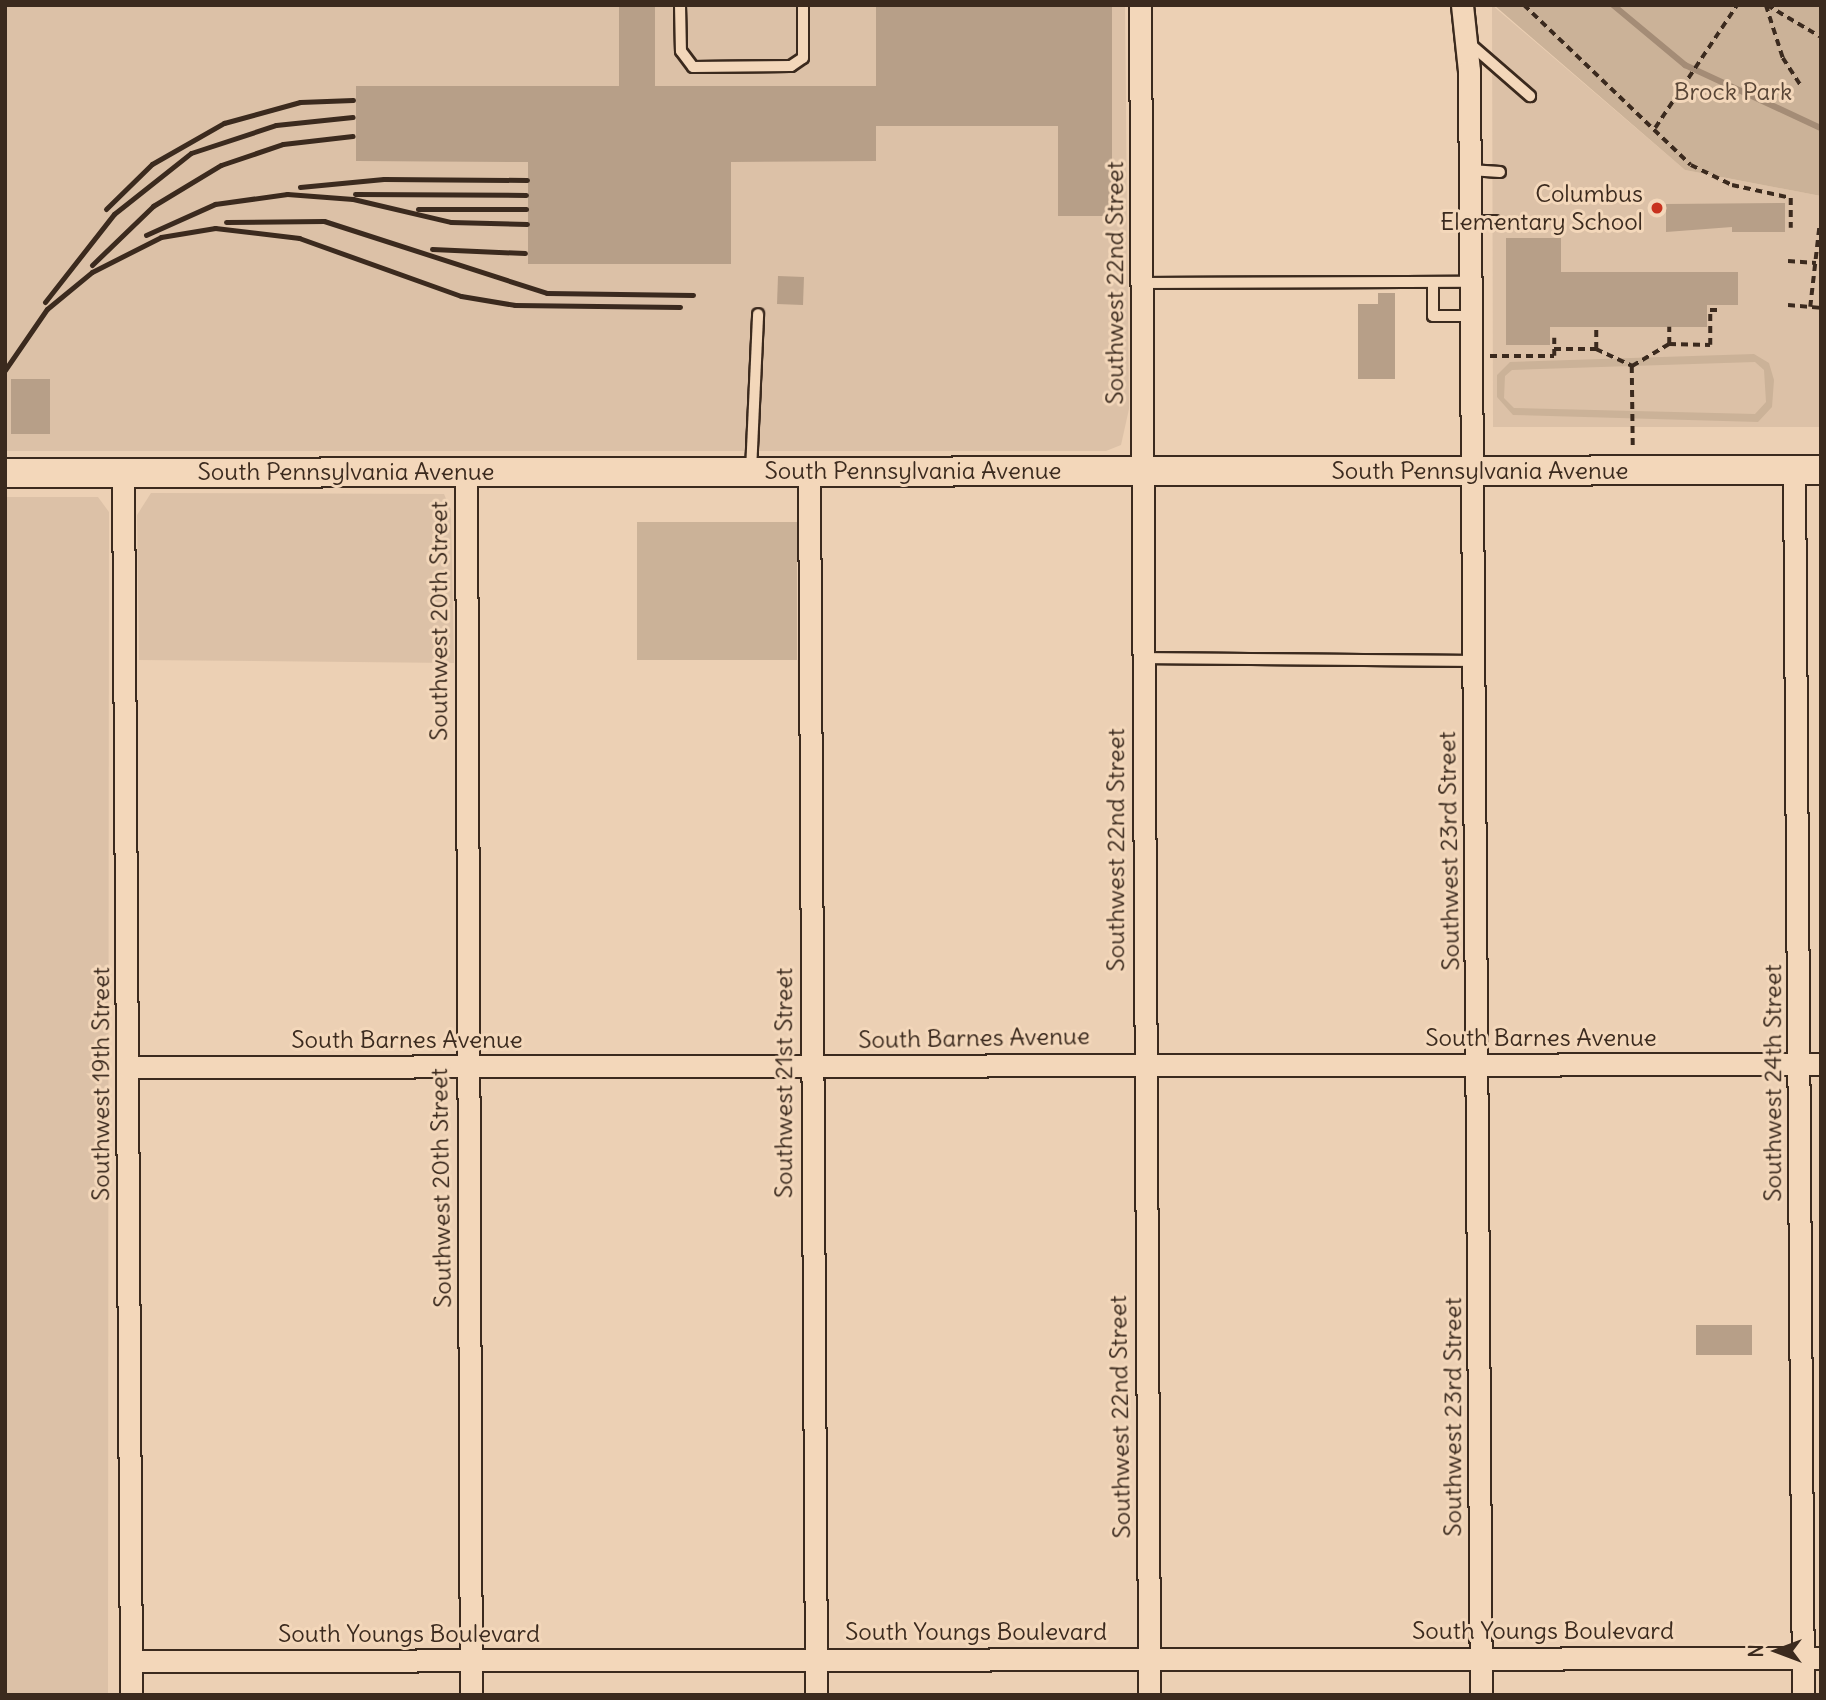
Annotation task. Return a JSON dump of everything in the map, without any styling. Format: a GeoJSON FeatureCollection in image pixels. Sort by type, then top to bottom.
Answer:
{"type":"FeatureCollection","features":[{"type":"Feature","properties":{"kind":"main road","name":"South Pennsylvania Avenue"},"geometry":{"type":"LineString","coordinates":[[5,473],[1807,470]]}},
{"type":"Feature","properties":{"kind":"street","name":"Southwest 22nd Street"},"geometry":{"type":"LineString","coordinates":[[1140,5],[1143,1062],[1149,1695]]}},
{"type":"Feature","properties":{"kind":"street","name":"Southwest 23rd Street"},"geometry":{"type":"LineString","coordinates":[[1463,6],[1469,43],[1471,221],[1470,470],[1481,1695]]}},
{"type":"Feature","properties":{"kind":"street","name":"Southwest 24th Street"},"geometry":{"type":"LineString","coordinates":[[1803,1695],[1812,1658],[1799,1065],[1807,470]]}},
{"type":"Feature","properties":{"kind":"street","name":"Southwest 21st Street"},"geometry":{"type":"LineString","coordinates":[[809,471],[809,1066],[816,1695]]}},
{"type":"Feature","properties":{"kind":"street","name":"Southwest 19th Street"},"geometry":{"type":"LineString","coordinates":[[123,472],[131,1695]]}},
{"type":"Feature","properties":{"kind":"street","name":"Southwest 20th Street"},"geometry":{"type":"LineString","coordinates":[[466,472],[466,1066],[471,1695]]}},
{"type":"Feature","properties":{"kind":"street","name":"South Barnes Avenue"},"geometry":{"type":"LineString","coordinates":[[128,1067],[809,1066],[1143,1062],[1821,1064]]}},
{"type":"Feature","properties":{"kind":"street","name":"South Youngs Boulevard"},"geometry":{"type":"LineString","coordinates":[[131,1661],[817,1657],[1812,1658]]}},
{"type":"Feature","properties":{"kind":"lane"},"geometry":{"type":"LineString","coordinates":[[680,5],[681,51],[693,67],[791,66],[803,58],[803,5]]}},
{"type":"Feature","properties":{"kind":"lane"},"geometry":{"type":"LineString","coordinates":[[1469,43],[1530,96]]}},
{"type":"Feature","properties":{"kind":"lane"},"geometry":{"type":"LineString","coordinates":[[1470,170],[1500,172]]}},
{"type":"Feature","properties":{"kind":"lane"},"geometry":{"type":"LineString","coordinates":[[1471,221],[1495,221]]}},
{"type":"Feature","properties":{"kind":"lane"},"geometry":{"type":"LineString","coordinates":[[1141,284],[1195,287],[1235,278],[1471,282]]}},
{"type":"Feature","properties":{"kind":"lane"},"geometry":{"type":"LineString","coordinates":[[1433,282],[1433,316],[1470,316]]}},
{"type":"Feature","properties":{"kind":"lane"},"geometry":{"type":"LineString","coordinates":[[751,471],[758,314]]}},
{"type":"Feature","properties":{"kind":"lane"},"geometry":{"type":"LineString","coordinates":[[1142,658],[1472,660]]}},
{"type":"Feature","properties":{"kind":"path"},"geometry":{"type":"LineString","coordinates":[[1524,5],[1691,165],[1732,185],[1791,198],[1791,228]]}},
{"type":"Feature","properties":{"kind":"path"},"geometry":{"type":"LineString","coordinates":[[1655,128],[1737,5]]}},
{"type":"Feature","properties":{"kind":"path"},"geometry":{"type":"LineString","coordinates":[[1767,5],[1821,37]]}},
{"type":"Feature","properties":{"kind":"path"},"geometry":{"type":"LineString","coordinates":[[1767,5],[1787,68],[1802,87]]}},
{"type":"Feature","properties":{"kind":"path"},"geometry":{"type":"LineString","coordinates":[[1810,307],[1819,228]]}},
{"type":"Feature","properties":{"kind":"path"},"geometry":{"type":"LineString","coordinates":[[1788,261],[1814,262]]}},
{"type":"Feature","properties":{"kind":"path"},"geometry":{"type":"LineString","coordinates":[[1788,305],[1821,308]]}},
{"type":"Feature","properties":{"kind":"path"},"geometry":{"type":"LineString","coordinates":[[1632,366],[1670,344],[1710,345],[1710,310],[1718,310]]}},
{"type":"Feature","properties":{"kind":"path"},"geometry":{"type":"LineString","coordinates":[[1596,327],[1596,349]]}},
{"type":"Feature","properties":{"kind":"path"},"geometry":{"type":"LineString","coordinates":[[1670,327],[1670,344]]}},
{"type":"Feature","properties":{"kind":"path"},"geometry":{"type":"LineString","coordinates":[[1490,356],[1554,356],[1554,338]]}},
{"type":"Feature","properties":{"kind":"path"},"geometry":{"type":"LineString","coordinates":[[1554,349],[1596,349],[1632,366]]}},
{"type":"Feature","properties":{"kind":"path"},"geometry":{"type":"LineString","coordinates":[[1632,366],[1633,449]]}},
{"type":"Feature","properties":{"kind":"shaded area"},"geometry":{"type":"Polygon","coordinates":[[[5,5],[1125,5],[1129,409],[1121,445],[1106,451],[5,451],[5,5]]]}},
{"type":"Feature","properties":{"kind":"shaded area","name":"Columbus Elementary School"},"geometry":{"type":"Polygon","coordinates":[[[1492,5],[1685,170],[1821,196],[1821,427],[1493,427],[1492,5]]]}},
{"type":"Feature","properties":{"kind":"shaded area"},"geometry":{"type":"Polygon","coordinates":[[[151,493],[444,494],[451,510],[454,663],[139,660],[137,515],[151,493]]]}},
{"type":"Feature","properties":{"kind":"shaded area"},"geometry":{"type":"Polygon","coordinates":[[[5,497],[98,497],[109,512],[108,1695],[5,1695],[5,497]]]}},
{"type":"Feature","properties":{"kind":"green space","name":"Brock Park"},"geometry":{"type":"Polygon","coordinates":[[[1494,5],[1821,5],[1821,196],[1685,170],[1494,5]]]}},
{"type":"Feature","properties":{"kind":"green space"},"geometry":{"type":"Polygon","coordinates":[[[1754,354],[1769,363],[1774,380],[1772,407],[1758,422],[1513,415],[1497,397],[1497,375],[1510,362],[1754,354]],[[1755,362],[1512,370],[1505,376],[1504,398],[1514,408],[1755,414],[1766,402],[1764,370],[1755,362]]]}},
{"type":"Feature","properties":{"kind":"green space"},"geometry":{"type":"Polygon","coordinates":[[[637,522],[797,522],[797,660],[637,660],[637,522]]]}},
{"type":"Feature","properties":{"kind":"building"},"geometry":{"type":"Polygon","coordinates":[[[619,5],[655,5],[655,86],[876,86],[876,5],[1112,5],[1112,216],[1058,216],[1058,126],[876,126],[876,161],[731,162],[731,264],[528,264],[528,162],[356,161],[356,86],[619,86],[619,5]]]}},
{"type":"Feature","properties":{"kind":"building"},"geometry":{"type":"Polygon","coordinates":[[[1785,203],[1785,232],[1732,232],[1732,227],[1666,232],[1666,204],[1785,203]]]}},
{"type":"Feature","properties":{"kind":"building"},"geometry":{"type":"Polygon","coordinates":[[[1506,238],[1561,238],[1561,272],[1738,272],[1738,305],[1707,305],[1707,327],[1550,327],[1550,345],[1506,345],[1506,238]]]}},
{"type":"Feature","properties":{"kind":"building"},"geometry":{"type":"Polygon","coordinates":[[[778,276],[804,277],[803,305],[777,304],[778,276]]]}},
{"type":"Feature","properties":{"kind":"building"},"geometry":{"type":"Polygon","coordinates":[[[1378,293],[1395,293],[1395,379],[1358,379],[1358,304],[1378,304],[1378,293]]]}},
{"type":"Feature","properties":{"kind":"building"},"geometry":{"type":"Polygon","coordinates":[[[11,379],[50,379],[50,434],[11,434],[11,379]]]}},
{"type":"Feature","properties":{"kind":"building"},"geometry":{"type":"Polygon","coordinates":[[[1696,1325],[1752,1325],[1752,1355],[1696,1355],[1696,1325]]]}},
{"type":"Feature","properties":{"kind":"waterway"},"geometry":{"type":"LineString","coordinates":[[1613,5],[1685,65],[1821,128]]}},
{"type":"Feature","properties":{"kind":"railway"},"geometry":{"type":"LineString","coordinates":[[106,209],[152,164],[224,123],[300,102],[353,100]]}},
{"type":"Feature","properties":{"kind":"railway"},"geometry":{"type":"LineString","coordinates":[[45,302],[114,214],[191,153],[276,125],[353,117]]}},
{"type":"Feature","properties":{"kind":"railway"},"geometry":{"type":"LineString","coordinates":[[92,265],[153,206],[221,165],[283,144],[353,136]]}},
{"type":"Feature","properties":{"kind":"railway"},"geometry":{"type":"LineString","coordinates":[[300,187],[384,179],[527,180]]}},
{"type":"Feature","properties":{"kind":"railway"},"geometry":{"type":"LineString","coordinates":[[146,235],[215,204],[287,194],[353,199],[451,222],[527,224]]}},
{"type":"Feature","properties":{"kind":"railway"},"geometry":{"type":"LineString","coordinates":[[355,194],[526,195]]}},
{"type":"Feature","properties":{"kind":"railway"},"geometry":{"type":"LineString","coordinates":[[418,209],[526,209]]}},
{"type":"Feature","properties":{"kind":"railway"},"geometry":{"type":"LineString","coordinates":[[226,222],[324,221],[547,293],[693,295]]}},
{"type":"Feature","properties":{"kind":"railway"},"geometry":{"type":"LineString","coordinates":[[5,370],[47,309],[92,272],[161,237],[215,228],[299,238],[461,296],[515,305],[680,307]]}},
{"type":"Feature","properties":{"kind":"railway"},"geometry":{"type":"LineString","coordinates":[[432,249],[525,253]]}},
{"type":"Feature","properties":{"kind":"place","name":"Columbus Elementary School"},"geometry":{"type":"Point","coordinates":[1657,208]}}]}
